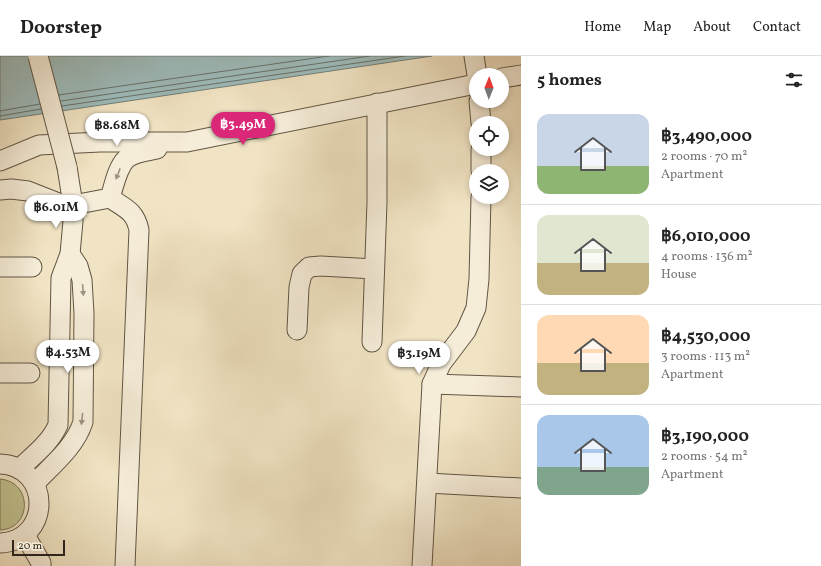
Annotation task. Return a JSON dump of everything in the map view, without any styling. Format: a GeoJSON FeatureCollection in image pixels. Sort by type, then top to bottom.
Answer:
{"type":"FeatureCollection","features":[{"type":"Feature","properties":{"kind":"street"},"geometry":{"type":"LineString","coordinates":[[19,469],[44,446],[53,435],[58,424],[61,278],[70,254],[73,205],[67,167],[38,56]]}},
{"type":"Feature","properties":{"kind":"street"},"geometry":{"type":"LineString","coordinates":[[110,198],[119,170],[126,159],[137,153],[377,103],[469,72]]}},
{"type":"Feature","properties":{"kind":"street"},"geometry":{"type":"LineString","coordinates":[[509,77],[521,75]]}},
{"type":"Feature","properties":{"kind":"street"},"geometry":{"type":"LineString","coordinates":[[372,342],[377,202],[377,103]]}},
{"type":"Feature","properties":{"kind":"street"},"geometry":{"type":"LineString","coordinates":[[0,161],[39,145],[100,142],[187,142]]}},
{"type":"Feature","properties":{"kind":"street"},"geometry":{"type":"LineString","coordinates":[[0,190],[28,191],[61,204],[73,205],[110,198],[133,214],[137,222],[139,230],[126,566]]}},
{"type":"Feature","properties":{"kind":"street"},"geometry":{"type":"LineString","coordinates":[[422,566],[432,384],[441,364],[466,331],[476,308],[480,279],[481,204]]}},
{"type":"Feature","properties":{"kind":"street"},"geometry":{"type":"LineString","coordinates":[[35,484],[74,442],[83,422],[84,313],[82,280],[78,266],[70,254]]}},
{"type":"Feature","properties":{"kind":"street"},"geometry":{"type":"LineString","coordinates":[[297,330],[299,287],[302,274],[309,267],[321,266],[374,269]]}},
{"type":"Feature","properties":{"kind":"street"},"geometry":{"type":"LineString","coordinates":[[0,267],[32,267]]}},
{"type":"Feature","properties":{"kind":"street"},"geometry":{"type":"LineString","coordinates":[[0,373],[30,373]]}},
{"type":"Feature","properties":{"kind":"street"},"geometry":{"type":"LineString","coordinates":[[432,384],[521,387]]}},
{"type":"Feature","properties":{"kind":"street"},"geometry":{"type":"LineString","coordinates":[[0,464],[7,464],[28,475],[35,484],[40,497],[39,511],[34,524],[24,535],[10,542],[0,543]]}},
{"type":"Feature","properties":{"kind":"street"},"geometry":{"type":"LineString","coordinates":[[426,483],[521,488]]}},
{"type":"Feature","properties":{"kind":"street"},"geometry":{"type":"LineString","coordinates":[[24,535],[41,563],[41,566]]}},
{"type":"Feature","properties":{"kind":"green space"},"geometry":{"type":"Polygon","coordinates":[[[0,479],[11,482],[18,488],[23,496],[24,505],[23,514],[18,522],[11,528],[0,530],[0,479]]]}},
{"type":"Feature","properties":{"kind":"water"},"geometry":{"type":"Polygon","coordinates":[[[0,56],[432,56],[0,120],[0,56]]]}}]}
